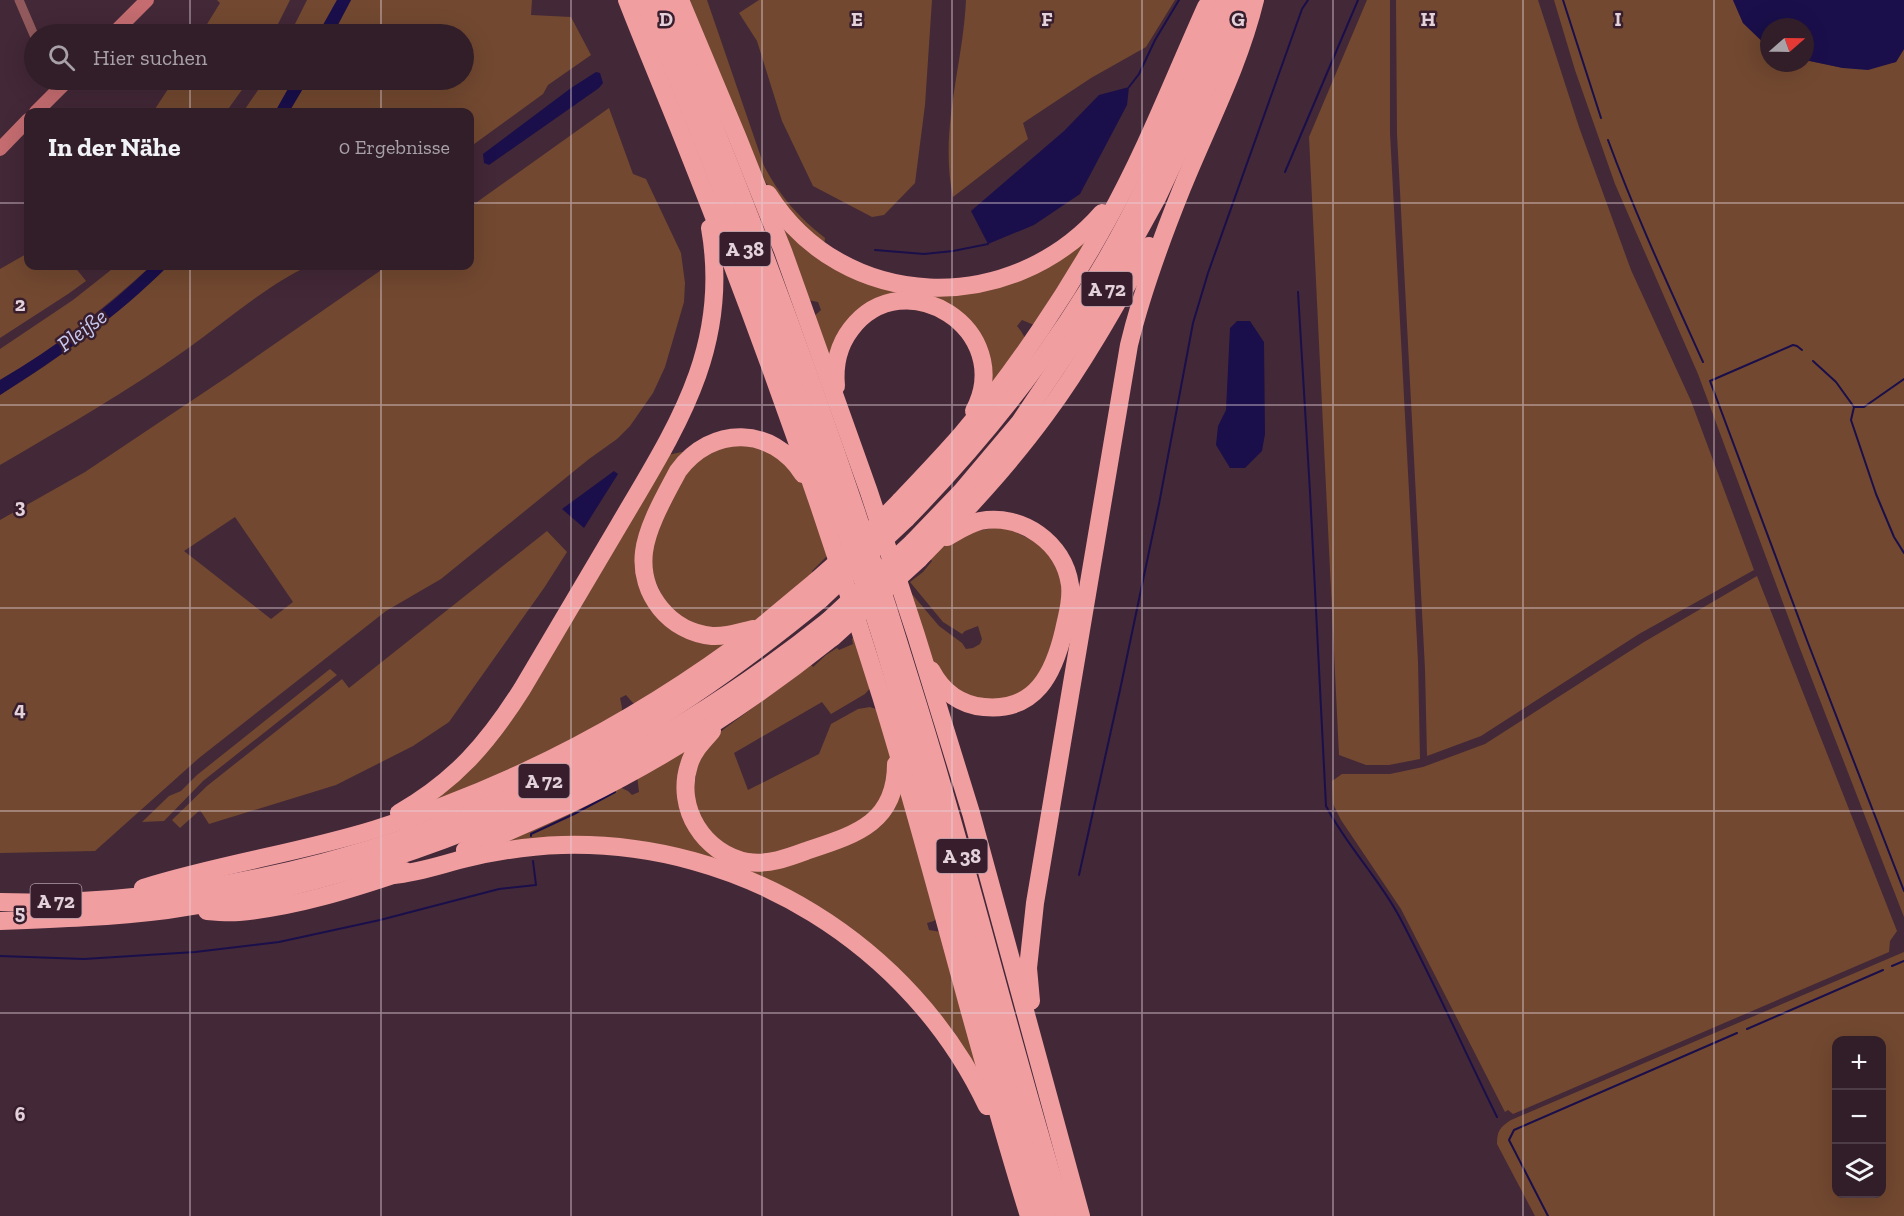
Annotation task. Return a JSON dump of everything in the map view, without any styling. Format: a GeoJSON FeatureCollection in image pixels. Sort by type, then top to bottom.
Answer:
{"type":"FeatureCollection","features":[{"type":"Feature","properties":{"kind":"highway"},"geometry":{"type":"LineString","coordinates":[[627,0],[725,244],[816,494],[896,747],[986,1073],[1027,1210]]}},
{"type":"Feature","properties":{"kind":"highway","name":"A 38"},"geometry":{"type":"LineString","coordinates":[[644,0],[708,155],[762,295],[836,502],[883,643],[1046,1216]]}},
{"type":"Feature","properties":{"kind":"highway","name":"A 38"},"geometry":{"type":"LineString","coordinates":[[662,0],[736,180],[852,498],[943,787],[1019,1066],[1064,1216]]}},
{"type":"Feature","properties":{"kind":"highway"},"geometry":{"type":"LineString","coordinates":[[680,0],[783,251],[842,414],[916,635],[971,813],[1081,1216]]}},
{"type":"Feature","properties":{"kind":"highway"},"geometry":{"type":"LineString","coordinates":[[104,900],[176,877],[307,849],[376,829],[422,814],[494,785],[585,742],[633,715],[699,672],[761,626],[818,591],[858,544],[961,435],[998,388],[1065,291],[1108,220],[1211,0]]}},
{"type":"Feature","properties":{"kind":"highway","name":"A 72"},"geometry":{"type":"LineString","coordinates":[[0,902],[104,900],[185,891],[276,874],[378,846],[477,810],[578,764],[665,714],[781,631],[818,591],[906,519],[947,477],[1044,357],[1081,302],[1143,189],[1175,121],[1226,0]]}},
{"type":"Feature","properties":{"kind":"highway","name":"A 72"},"geometry":{"type":"LineString","coordinates":[[0,921],[105,917],[166,910],[266,892],[331,876],[433,844],[506,816],[583,779],[672,730],[723,699],[787,654],[830,629],[916,551],[961,492],[1020,422],[1094,312],[1162,189],[1243,0]]}},
{"type":"Feature","properties":{"kind":"highway"},"geometry":{"type":"LineString","coordinates":[[1047,1094],[1034,1022],[1029,982],[1029,952],[1035,903],[1129,345],[1151,266],[1231,73],[1255,0]]}},
{"type":"Feature","properties":{"kind":"highway"},"geometry":{"type":"LineString","coordinates":[[741,147],[780,211],[802,235],[822,250],[843,264],[873,277],[905,285],[939,289],[973,286],[1006,278],[1038,265],[1067,247],[1104,212],[1145,143]]}},
{"type":"Feature","properties":{"kind":"highway"},"geometry":{"type":"LineString","coordinates":[[376,829],[446,782],[475,755],[499,724],[574,601],[683,410],[698,377],[706,351],[712,324],[715,291],[715,258],[710,228],[692,160]]}},
{"type":"Feature","properties":{"kind":"highway"},"geometry":{"type":"LineString","coordinates":[[933,545],[994,480],[1047,412],[1114,309],[1181,189]]}},
{"type":"Feature","properties":{"kind":"highway"},"geometry":{"type":"LineString","coordinates":[[842,414],[836,386],[835,367],[840,348],[850,331],[863,317],[880,307],[898,302],[918,302],[937,306],[954,316],[968,329],[979,348],[983,366],[981,392],[961,435]]}},
{"type":"Feature","properties":{"kind":"highway"},"geometry":{"type":"LineString","coordinates":[[761,626],[714,636],[686,629],[670,619],[652,597],[646,580],[643,562],[648,536],[669,489],[684,463],[707,445],[725,439],[754,439],[778,447],[797,465],[816,494]]}},
{"type":"Feature","properties":{"kind":"highway"},"geometry":{"type":"LineString","coordinates":[[916,551],[933,545],[969,524],[998,520],[1027,527],[1050,544],[1061,559],[1070,586],[1069,610],[1054,666],[1038,689],[1023,700],[997,708],[961,701],[946,690],[934,676],[916,635]]}},
{"type":"Feature","properties":{"kind":"highway"},"geometry":{"type":"LineString","coordinates":[[166,910],[237,912],[259,910],[310,899],[393,875],[531,823],[661,756],[723,717],[781,677],[830,629]]}},
{"type":"Feature","properties":{"kind":"highway"},"geometry":{"type":"LineString","coordinates":[[723,717],[692,756],[686,775],[686,795],[690,815],[705,839],[719,851],[745,861],[764,862],[783,859],[852,836],[869,825],[883,810],[891,794],[896,776],[896,747]]}},
{"type":"Feature","properties":{"kind":"highway"},"geometry":{"type":"LineString","coordinates":[[393,875],[410,874],[463,859],[512,849],[588,845],[638,850],[689,860],[738,875],[784,896],[826,921],[866,950],[902,983],[935,1020],[963,1060],[986,1104],[1027,1210]]}},
{"type":"Feature","properties":{"kind":"main road"},"geometry":{"type":"LineString","coordinates":[[123,24],[147,0]]}},
{"type":"Feature","properties":{"kind":"main road"},"geometry":{"type":"LineString","coordinates":[[39,108],[54,90]]}},
{"type":"Feature","properties":{"kind":"main road"},"geometry":{"type":"LineString","coordinates":[[0,149],[24,124]]}},
{"type":"Feature","properties":{"kind":"street"},"geometry":{"type":"LineString","coordinates":[[19,0],[29,24]]}},
{"type":"Feature","properties":{"kind":"shaded area"},"geometry":{"type":"Polygon","coordinates":[[[217,0],[290,0],[278,24],[207,24],[220,3],[217,0]]]}},
{"type":"Feature","properties":{"kind":"shaded area"},"geometry":{"type":"Polygon","coordinates":[[[307,0],[337,0],[324,24],[295,24],[307,0]]]}},
{"type":"Feature","properties":{"kind":"shaded area"},"geometry":{"type":"Polygon","coordinates":[[[351,0],[532,0],[531,15],[571,17],[591,55],[548,85],[543,94],[474,144],[474,108],[291,108],[302,90],[474,90],[474,24],[338,24],[351,0]]]}},
{"type":"Feature","properties":{"kind":"shaded area"},"geometry":{"type":"Polygon","coordinates":[[[687,0],[707,0],[764,166],[790,205],[825,238],[824,247],[777,200],[765,181],[687,0]]]}},
{"type":"Feature","properties":{"kind":"shaded area"},"geometry":{"type":"Polygon","coordinates":[[[759,0],[932,0],[925,105],[915,183],[884,215],[872,217],[813,186],[782,121],[757,41],[739,13],[759,0]]]}},
{"type":"Feature","properties":{"kind":"shaded area"},"geometry":{"type":"Polygon","coordinates":[[[966,0],[1175,0],[1146,47],[1091,78],[1023,123],[1028,139],[953,197],[949,172],[950,123],[966,0]]]}},
{"type":"Feature","properties":{"kind":"shaded area"},"geometry":{"type":"Polygon","coordinates":[[[1367,0],[1390,0],[1390,133],[1418,661],[1420,759],[1389,765],[1366,765],[1339,755],[1309,137],[1367,0]]]}},
{"type":"Feature","properties":{"kind":"shaded area"},"geometry":{"type":"Polygon","coordinates":[[[1396,0],[1538,0],[1579,127],[1631,270],[1691,401],[1754,570],[1639,634],[1481,736],[1427,756],[1425,669],[1397,134],[1396,0]]]}},
{"type":"Feature","properties":{"kind":"shaded area"},"geometry":{"type":"Polygon","coordinates":[[[1554,0],[1733,0],[1743,23],[1760,39],[1760,72],[1814,72],[1814,62],[1843,68],[1896,62],[1904,49],[1904,917],[1799,646],[1698,374],[1615,184],[1575,70],[1554,0]]]}},
{"type":"Feature","properties":{"kind":"shaded area"},"geometry":{"type":"Polygon","coordinates":[[[167,90],[242,90],[229,108],[156,108],[167,90]]]}},
{"type":"Feature","properties":{"kind":"shaded area"},"geometry":{"type":"Polygon","coordinates":[[[258,90],[287,90],[277,108],[246,108],[258,90]]]}},
{"type":"Feature","properties":{"kind":"shaded area"},"geometry":{"type":"Polygon","coordinates":[[[609,108],[633,174],[646,179],[681,253],[685,283],[684,302],[665,367],[653,393],[630,426],[617,439],[441,579],[386,611],[199,758],[95,851],[0,853],[0,520],[85,472],[381,270],[474,270],[474,204],[609,108]],[[235,517],[184,551],[271,619],[293,602],[235,517]]]}},
{"type":"Feature","properties":{"kind":"shaded area"},"geometry":{"type":"Polygon","coordinates":[[[766,200],[828,260],[959,292],[1094,230],[1034,325],[1022,320],[1017,326],[1025,338],[986,399],[967,322],[880,302],[831,367],[812,318],[821,310],[818,302],[803,299],[766,200]]]}},
{"type":"Feature","properties":{"kind":"shaded area"},"geometry":{"type":"Polygon","coordinates":[[[24,255],[24,270],[77,270],[86,281],[0,338],[0,269],[24,255]]]}},
{"type":"Feature","properties":{"kind":"shaded area"},"geometry":{"type":"Polygon","coordinates":[[[111,270],[146,270],[78,327],[40,355],[0,380],[0,349],[73,300],[111,270]]]}},
{"type":"Feature","properties":{"kind":"shaded area"},"geometry":{"type":"Polygon","coordinates":[[[164,270],[300,270],[261,294],[141,380],[0,465],[0,395],[88,335],[164,270]]]}},
{"type":"Feature","properties":{"kind":"shaded area"},"geometry":{"type":"Polygon","coordinates":[[[729,444],[766,449],[802,479],[829,554],[812,571],[813,576],[766,614],[742,628],[701,630],[668,609],[650,569],[654,536],[676,487],[695,462],[729,444]]]}},
{"type":"Feature","properties":{"kind":"shaded area"},"geometry":{"type":"Polygon","coordinates":[[[691,450],[658,502],[647,597],[729,641],[640,706],[633,703],[626,695],[620,698],[621,716],[562,749],[430,804],[469,771],[668,455],[691,450]]]}},
{"type":"Feature","properties":{"kind":"shaded area"},"geometry":{"type":"Polygon","coordinates":[[[1004,526],[1047,548],[1064,582],[1054,649],[1037,682],[1009,700],[970,699],[936,671],[906,587],[939,626],[962,643],[966,649],[980,644],[982,639],[978,626],[962,634],[943,622],[910,582],[923,572],[932,561],[930,558],[950,540],[961,534],[1004,526]]]}},
{"type":"Feature","properties":{"kind":"shaded area"},"geometry":{"type":"Polygon","coordinates":[[[547,531],[567,552],[449,722],[413,746],[336,785],[209,824],[200,810],[180,828],[172,820],[207,786],[342,679],[349,688],[547,531]]]}},
{"type":"Feature","properties":{"kind":"shaded area"},"geometry":{"type":"Polygon","coordinates":[[[1757,576],[1897,931],[1890,941],[1889,952],[1513,1114],[1508,1110],[1505,1112],[1401,909],[1341,820],[1333,804],[1332,781],[1342,774],[1390,774],[1423,767],[1485,744],[1644,642],[1757,576]]]}},
{"type":"Feature","properties":{"kind":"shaded area"},"geometry":{"type":"Polygon","coordinates":[[[856,635],[872,686],[865,694],[831,714],[822,702],[734,753],[748,790],[819,754],[831,724],[858,709],[870,707],[879,710],[891,750],[888,792],[868,821],[772,857],[727,850],[715,842],[692,801],[698,760],[720,732],[811,665],[813,667],[826,655],[837,648],[839,650],[853,644],[852,639],[856,635]]]}},
{"type":"Feature","properties":{"kind":"shaded area"},"geometry":{"type":"Polygon","coordinates":[[[330,669],[337,675],[203,781],[164,821],[142,822],[169,796],[181,791],[197,775],[330,669]]]}},
{"type":"Feature","properties":{"kind":"shaded area"},"geometry":{"type":"Polygon","coordinates":[[[696,740],[682,786],[726,860],[841,845],[901,782],[939,913],[934,921],[927,923],[929,930],[941,932],[988,1087],[900,974],[712,861],[496,846],[617,786],[632,795],[639,792],[637,775],[696,740]]]}},
{"type":"Feature","properties":{"kind":"shaded area"},"geometry":{"type":"Polygon","coordinates":[[[1904,952],[1904,1216],[1535,1216],[1497,1144],[1500,1130],[1511,1120],[1904,952]]]}},
{"type":"Feature","properties":{"kind":"water"},"geometry":{"type":"Polygon","coordinates":[[[337,0],[351,0],[338,24],[324,24],[337,0]]]}},
{"type":"Feature","properties":{"kind":"water"},"geometry":{"type":"Polygon","coordinates":[[[1733,0],[1904,0],[1904,49],[1896,62],[1868,70],[1843,68],[1814,62],[1814,18],[1760,18],[1760,39],[1743,23],[1733,0]]]}},
{"type":"Feature","properties":{"kind":"water"},"geometry":{"type":"Polygon","coordinates":[[[596,72],[600,73],[603,83],[599,88],[489,165],[484,163],[483,154],[596,72]]]}},
{"type":"Feature","properties":{"kind":"water"},"geometry":{"type":"Polygon","coordinates":[[[1129,87],[1127,105],[1080,194],[1034,225],[988,244],[971,211],[1064,131],[1099,95],[1129,87]]]}},
{"type":"Feature","properties":{"kind":"water"},"geometry":{"type":"Polygon","coordinates":[[[287,90],[302,90],[291,108],[277,108],[287,90]]]}},
{"type":"Feature","properties":{"kind":"water","name":"Pleiße"},"geometry":{"type":"Polygon","coordinates":[[[147,270],[164,270],[88,335],[0,395],[0,380],[79,328],[147,270]]]}},
{"type":"Feature","properties":{"kind":"water"},"geometry":{"type":"Polygon","coordinates":[[[1237,321],[1250,321],[1264,342],[1265,434],[1262,451],[1245,468],[1230,468],[1216,445],[1218,426],[1226,410],[1230,328],[1237,321]]]}},
{"type":"Feature","properties":{"kind":"water"},"geometry":{"type":"Polygon","coordinates":[[[614,471],[618,474],[584,528],[562,509],[614,471]]]}},
{"type":"Feature","properties":{"kind":"waterway"},"geometry":{"type":"LineString","coordinates":[[1129,87],[1139,74],[1155,40],[1179,0]]}},
{"type":"Feature","properties":{"kind":"waterway"},"geometry":{"type":"LineString","coordinates":[[1079,875],[1159,504],[1193,323],[1208,273],[1302,9],[1308,0]]}},
{"type":"Feature","properties":{"kind":"waterway"},"geometry":{"type":"LineString","coordinates":[[1285,172],[1358,0]]}},
{"type":"Feature","properties":{"kind":"waterway"},"geometry":{"type":"LineString","coordinates":[[1563,0],[1601,118]]}},
{"type":"Feature","properties":{"kind":"waterway"},"geometry":{"type":"LineString","coordinates":[[1608,140],[1703,362]]}},
{"type":"Feature","properties":{"kind":"waterway"},"geometry":{"type":"LineString","coordinates":[[875,250],[924,254],[988,244]]}},
{"type":"Feature","properties":{"kind":"waterway"},"geometry":{"type":"LineString","coordinates":[[1298,292],[1326,806],[1399,916],[1497,1117]]}},
{"type":"Feature","properties":{"kind":"waterway"},"geometry":{"type":"LineString","coordinates":[[1802,350],[1793,345],[1710,381],[1904,891]]}},
{"type":"Feature","properties":{"kind":"waterway"},"geometry":{"type":"LineString","coordinates":[[1813,361],[1836,382],[1854,407],[1851,420],[1876,494],[1894,537],[1904,553]]}},
{"type":"Feature","properties":{"kind":"waterway"},"geometry":{"type":"LineString","coordinates":[[1854,407],[1864,407],[1904,379]]}},
{"type":"Feature","properties":{"kind":"waterway"},"geometry":{"type":"LineString","coordinates":[[531,836],[615,792]]}},
{"type":"Feature","properties":{"kind":"waterway"},"geometry":{"type":"LineString","coordinates":[[0,956],[84,959],[195,952],[279,942],[380,920],[499,889],[536,885],[533,861]]}},
{"type":"Feature","properties":{"kind":"waterway"},"geometry":{"type":"LineString","coordinates":[[1892,966],[1904,961]]}},
{"type":"Feature","properties":{"kind":"waterway"},"geometry":{"type":"LineString","coordinates":[[1747,1029],[1883,970]]}},
{"type":"Feature","properties":{"kind":"waterway"},"geometry":{"type":"LineString","coordinates":[[1548,1216],[1509,1140],[1514,1130],[1737,1033]]}}]}
